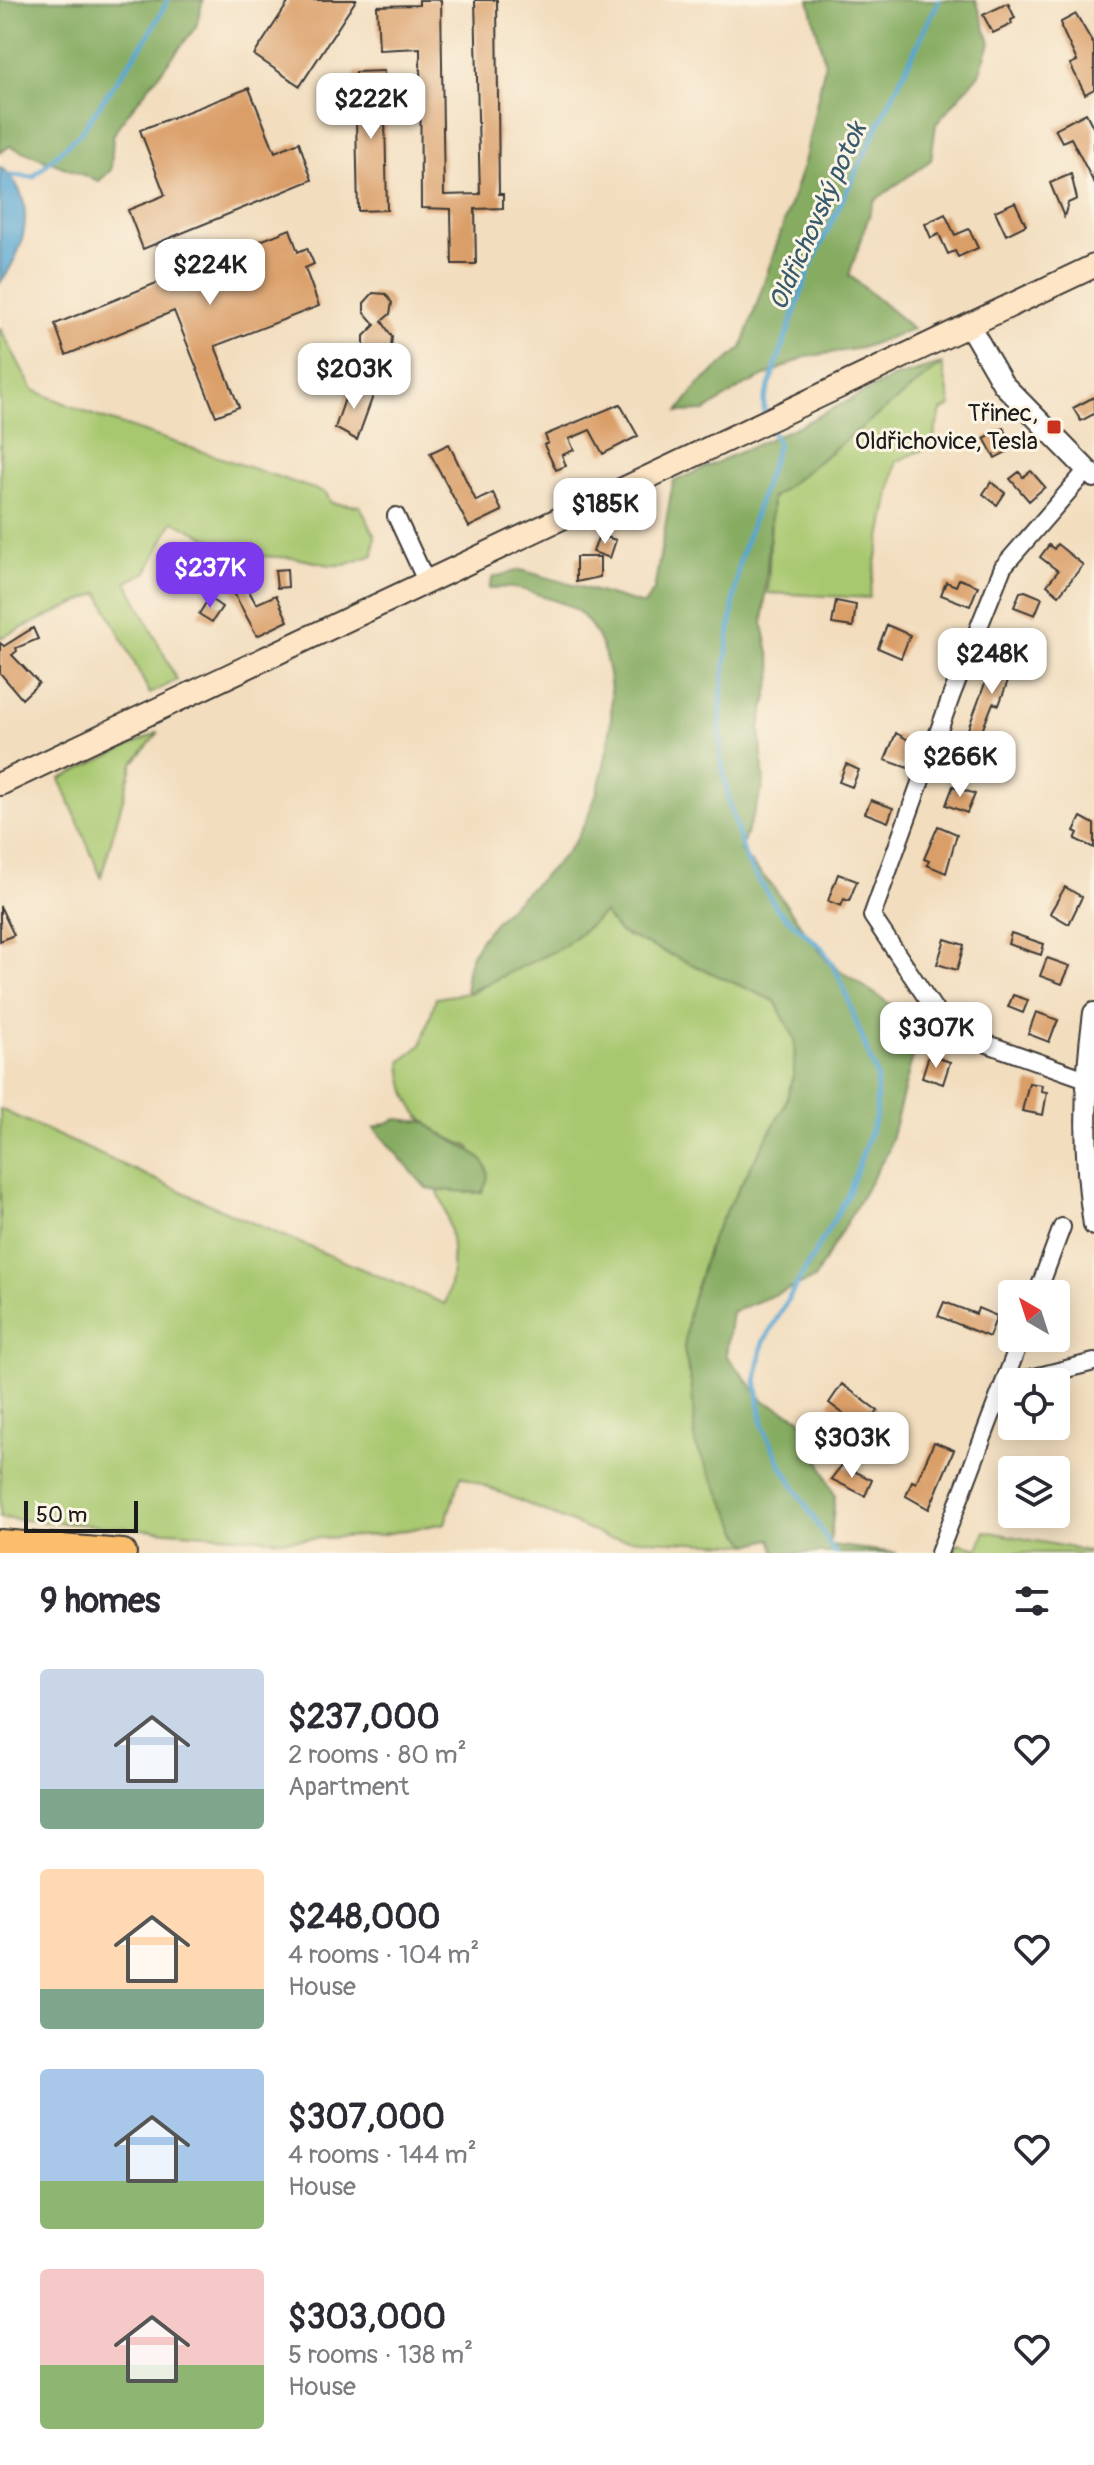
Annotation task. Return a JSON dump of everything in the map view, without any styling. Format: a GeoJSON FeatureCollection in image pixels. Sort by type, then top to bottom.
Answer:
{"type":"FeatureCollection","features":[{"type":"Feature","properties":{"kind":"highway"},"geometry":{"type":"LineString","coordinates":[[0,1543],[123,1553]]}},
{"type":"Feature","properties":{"kind":"main road"},"geometry":{"type":"LineString","coordinates":[[0,784],[1094,266]]}},
{"type":"Feature","properties":{"kind":"street"},"geometry":{"type":"LineString","coordinates":[[969,325],[1003,384],[1090,474],[1003,567],[952,694],[872,916],[948,1030],[1086,1079]]}},
{"type":"Feature","properties":{"kind":"street"},"geometry":{"type":"LineString","coordinates":[[396,516],[426,581]]}},
{"type":"Feature","properties":{"kind":"street"},"geometry":{"type":"LineString","coordinates":[[1094,1013],[1086,1079],[1087,1175],[1094,1225]]}},
{"type":"Feature","properties":{"kind":"street"},"geometry":{"type":"LineString","coordinates":[[1042,1280],[1062,1227]]}},
{"type":"Feature","properties":{"kind":"street"},"geometry":{"type":"LineString","coordinates":[[1070,1368],[1094,1362]]}},
{"type":"Feature","properties":{"kind":"street"},"geometry":{"type":"LineString","coordinates":[[939,1553],[998,1412]]}},
{"type":"Feature","properties":{"kind":"green space"},"geometry":{"type":"Polygon","coordinates":[[[0,0],[203,0],[196,27],[119,125],[113,136],[111,170],[99,181],[10,146],[0,153],[0,0]]]}},
{"type":"Feature","properties":{"kind":"green space"},"geometry":{"type":"Polygon","coordinates":[[[809,0],[976,0],[990,43],[979,74],[936,124],[931,160],[874,201],[849,275],[913,329],[861,348],[805,357],[741,387],[705,411],[678,412],[699,384],[742,348],[804,163],[825,63],[809,0]]]}},
{"type":"Feature","properties":{"kind":"green space"},"geometry":{"type":"Polygon","coordinates":[[[0,328],[33,390],[93,415],[326,493],[331,503],[360,506],[375,536],[373,555],[345,565],[330,565],[295,558],[242,555],[173,521],[147,572],[127,582],[177,680],[150,694],[99,593],[0,638],[0,328]]]}},
{"type":"Feature","properties":{"kind":"green space"},"geometry":{"type":"Polygon","coordinates":[[[942,364],[951,406],[941,411],[931,446],[896,462],[869,598],[768,593],[772,498],[942,364]]]}},
{"type":"Feature","properties":{"kind":"green space"},"geometry":{"type":"Polygon","coordinates":[[[942,364],[772,498],[763,625],[773,671],[760,727],[764,785],[740,851],[773,887],[828,962],[921,1025],[888,1151],[814,1279],[732,1312],[726,1355],[764,1401],[800,1418],[835,1496],[830,1545],[897,1553],[776,1553],[771,1539],[749,1545],[740,1533],[695,1444],[692,1388],[684,1349],[689,1310],[712,1237],[785,1105],[794,1073],[795,1039],[775,1001],[619,932],[604,913],[563,947],[467,993],[467,969],[476,947],[509,907],[568,851],[581,831],[600,780],[611,719],[611,689],[606,660],[596,634],[580,613],[565,604],[525,590],[489,588],[493,577],[521,570],[644,605],[654,590],[673,482],[805,423],[892,378],[942,364]]]}},
{"type":"Feature","properties":{"kind":"green space"},"geometry":{"type":"Polygon","coordinates":[[[159,732],[133,763],[101,877],[60,779],[159,732]]]}},
{"type":"Feature","properties":{"kind":"green space"},"geometry":{"type":"Polygon","coordinates":[[[604,913],[619,932],[775,1001],[795,1039],[794,1073],[785,1105],[712,1237],[684,1349],[692,1388],[740,1533],[749,1545],[608,1538],[461,1476],[445,1523],[379,1535],[283,1540],[0,1518],[0,1109],[236,1216],[445,1304],[451,1275],[452,1244],[436,1187],[481,1193],[470,1147],[441,1133],[420,1116],[407,1094],[401,1062],[421,1045],[436,998],[473,992],[580,934],[604,913]]]}},
{"type":"Feature","properties":{"kind":"green space"},"geometry":{"type":"Polygon","coordinates":[[[397,1119],[426,1122],[481,1159],[487,1168],[487,1179],[481,1193],[427,1189],[374,1128],[397,1119]]]}},
{"type":"Feature","properties":{"kind":"green space"},"geometry":{"type":"Polygon","coordinates":[[[985,1531],[1094,1553],[954,1553],[958,1543],[978,1549],[985,1531]]]}},
{"type":"Feature","properties":{"kind":"water"},"geometry":{"type":"Polygon","coordinates":[[[0,167],[13,179],[21,193],[25,224],[17,255],[0,283],[0,167]]]}},
{"type":"Feature","properties":{"kind":"building"},"geometry":{"type":"Polygon","coordinates":[[[290,0],[356,0],[300,86],[254,55],[290,0]]]}},
{"type":"Feature","properties":{"kind":"building"},"geometry":{"type":"Polygon","coordinates":[[[419,0],[441,0],[444,195],[480,194],[475,0],[497,0],[499,194],[503,194],[503,208],[475,209],[476,264],[452,264],[451,209],[421,208],[420,48],[379,50],[377,6],[419,5],[419,0]]]}},
{"type":"Feature","properties":{"kind":"building"},"geometry":{"type":"Polygon","coordinates":[[[1008,3],[1015,18],[1011,20],[1012,24],[993,33],[983,15],[1008,3]]]}},
{"type":"Feature","properties":{"kind":"building"},"geometry":{"type":"Polygon","coordinates":[[[1076,14],[1094,45],[1094,89],[1085,94],[1070,64],[1077,61],[1061,27],[1061,22],[1076,14]]]}},
{"type":"Feature","properties":{"kind":"building"},"geometry":{"type":"Polygon","coordinates":[[[384,71],[387,210],[358,211],[355,72],[384,71]]]}},
{"type":"Feature","properties":{"kind":"building"},"geometry":{"type":"Polygon","coordinates":[[[249,88],[275,152],[299,142],[312,180],[143,249],[128,210],[165,195],[140,130],[249,88]]]}},
{"type":"Feature","properties":{"kind":"building"},"geometry":{"type":"Polygon","coordinates":[[[1086,113],[1094,129],[1094,183],[1071,138],[1062,142],[1055,129],[1086,113]]]}},
{"type":"Feature","properties":{"kind":"building"},"geometry":{"type":"Polygon","coordinates":[[[1071,174],[1077,199],[1068,203],[1064,217],[1050,183],[1071,174]]]}},
{"type":"Feature","properties":{"kind":"building"},"geometry":{"type":"Polygon","coordinates":[[[1015,202],[1026,225],[1006,235],[995,211],[1015,202]]]}},
{"type":"Feature","properties":{"kind":"building"},"geometry":{"type":"Polygon","coordinates":[[[945,214],[955,235],[969,229],[978,248],[958,257],[955,251],[948,254],[939,234],[931,238],[925,224],[945,214]]]}},
{"type":"Feature","properties":{"kind":"building"},"geometry":{"type":"Polygon","coordinates":[[[290,229],[298,252],[307,248],[314,264],[305,268],[319,306],[215,346],[239,407],[216,416],[174,311],[66,355],[55,324],[290,229]]]}},
{"type":"Feature","properties":{"kind":"building"},"geometry":{"type":"Polygon","coordinates":[[[373,293],[386,294],[392,303],[390,314],[382,321],[392,337],[391,347],[382,354],[371,354],[364,347],[364,336],[375,325],[364,312],[364,303],[373,293]]]}},
{"type":"Feature","properties":{"kind":"building"},"geometry":{"type":"Polygon","coordinates":[[[350,384],[374,393],[357,440],[335,428],[350,384]]]}},
{"type":"Feature","properties":{"kind":"building"},"geometry":{"type":"Polygon","coordinates":[[[1094,397],[1094,414],[1081,421],[1073,408],[1094,397]]]}},
{"type":"Feature","properties":{"kind":"building"},"geometry":{"type":"Polygon","coordinates":[[[620,404],[638,436],[603,454],[590,430],[569,439],[574,450],[562,455],[566,466],[556,470],[544,445],[548,443],[545,435],[620,404]]]}},
{"type":"Feature","properties":{"kind":"building"},"geometry":{"type":"Polygon","coordinates":[[[1004,428],[1014,448],[995,458],[984,438],[1004,428]]]}},
{"type":"Feature","properties":{"kind":"building"},"geometry":{"type":"Polygon","coordinates":[[[449,444],[476,501],[493,493],[502,511],[469,527],[430,453],[449,444]]]}},
{"type":"Feature","properties":{"kind":"building"},"geometry":{"type":"Polygon","coordinates":[[[1031,471],[1045,487],[1029,501],[1010,479],[1019,472],[1023,477],[1031,471]]]}},
{"type":"Feature","properties":{"kind":"building"},"geometry":{"type":"Polygon","coordinates":[[[991,482],[1005,493],[997,505],[983,494],[991,482]]]}},
{"type":"Feature","properties":{"kind":"building"},"geometry":{"type":"Polygon","coordinates":[[[599,535],[616,540],[610,558],[593,552],[599,535]]]}},
{"type":"Feature","properties":{"kind":"building"},"geometry":{"type":"Polygon","coordinates":[[[1057,544],[1083,565],[1059,595],[1047,585],[1058,571],[1040,557],[1049,545],[1054,549],[1057,544]]]}},
{"type":"Feature","properties":{"kind":"building"},"geometry":{"type":"Polygon","coordinates":[[[576,557],[600,557],[600,577],[576,582],[576,557]]]}},
{"type":"Feature","properties":{"kind":"building"},"geometry":{"type":"Polygon","coordinates":[[[287,569],[288,587],[277,588],[275,570],[287,569]]]}},
{"type":"Feature","properties":{"kind":"building"},"geometry":{"type":"Polygon","coordinates":[[[242,578],[256,604],[276,595],[288,621],[257,636],[229,584],[242,578]]]}},
{"type":"Feature","properties":{"kind":"building"},"geometry":{"type":"Polygon","coordinates":[[[959,579],[978,586],[970,606],[941,595],[946,582],[956,586],[959,579]]]}},
{"type":"Feature","properties":{"kind":"building"},"geometry":{"type":"Polygon","coordinates":[[[1020,592],[1042,598],[1035,615],[1014,607],[1020,592]]]}},
{"type":"Feature","properties":{"kind":"building"},"geometry":{"type":"Polygon","coordinates":[[[209,598],[222,607],[212,622],[199,614],[209,598]]]}},
{"type":"Feature","properties":{"kind":"building"},"geometry":{"type":"Polygon","coordinates":[[[836,601],[856,605],[853,627],[832,624],[836,601]]]}},
{"type":"Feature","properties":{"kind":"building"},"geometry":{"type":"Polygon","coordinates":[[[887,625],[910,635],[901,658],[878,648],[887,625]]]}},
{"type":"Feature","properties":{"kind":"building"},"geometry":{"type":"Polygon","coordinates":[[[33,628],[38,639],[16,648],[12,655],[39,683],[22,699],[0,673],[0,643],[4,646],[33,628]]]}},
{"type":"Feature","properties":{"kind":"building"},"geometry":{"type":"Polygon","coordinates":[[[1011,631],[1030,639],[1022,658],[1017,656],[999,705],[993,703],[980,736],[985,738],[977,763],[958,756],[990,670],[995,672],[1011,631]]]}},
{"type":"Feature","properties":{"kind":"building"},"geometry":{"type":"Polygon","coordinates":[[[896,733],[917,745],[908,768],[885,760],[896,733]]]}},
{"type":"Feature","properties":{"kind":"building"},"geometry":{"type":"Polygon","coordinates":[[[846,764],[859,770],[852,787],[839,782],[846,764]]]}},
{"type":"Feature","properties":{"kind":"building"},"geometry":{"type":"Polygon","coordinates":[[[953,786],[975,794],[967,813],[946,805],[953,786]]]}},
{"type":"Feature","properties":{"kind":"building"},"geometry":{"type":"Polygon","coordinates":[[[871,800],[893,808],[888,822],[865,813],[871,800]]]}},
{"type":"Feature","properties":{"kind":"building"},"geometry":{"type":"Polygon","coordinates":[[[1081,817],[1094,824],[1094,848],[1075,839],[1078,833],[1074,831],[1081,817]]]}},
{"type":"Feature","properties":{"kind":"building"},"geometry":{"type":"Polygon","coordinates":[[[938,826],[957,834],[946,873],[927,865],[929,861],[924,859],[938,826]]]}},
{"type":"Feature","properties":{"kind":"building"},"geometry":{"type":"Polygon","coordinates":[[[838,874],[857,881],[849,901],[844,899],[841,906],[828,901],[838,874]]]}},
{"type":"Feature","properties":{"kind":"building"},"geometry":{"type":"Polygon","coordinates":[[[1065,887],[1082,897],[1069,924],[1050,913],[1065,887]]]}},
{"type":"Feature","properties":{"kind":"building"},"geometry":{"type":"Polygon","coordinates":[[[0,906],[14,935],[0,941],[0,906]]]}},
{"type":"Feature","properties":{"kind":"building"},"geometry":{"type":"Polygon","coordinates":[[[1011,933],[1044,944],[1041,955],[1008,944],[1011,933]]]}},
{"type":"Feature","properties":{"kind":"building"},"geometry":{"type":"Polygon","coordinates":[[[945,939],[964,945],[957,970],[937,964],[945,939]]]}},
{"type":"Feature","properties":{"kind":"building"},"geometry":{"type":"Polygon","coordinates":[[[1047,958],[1070,966],[1062,984],[1040,976],[1047,958]]]}},
{"type":"Feature","properties":{"kind":"building"},"geometry":{"type":"Polygon","coordinates":[[[1013,995],[1028,1000],[1023,1013],[1008,1007],[1013,995]]]}},
{"type":"Feature","properties":{"kind":"building"},"geometry":{"type":"Polygon","coordinates":[[[1036,1012],[1058,1020],[1049,1042],[1028,1034],[1036,1012]]]}},
{"type":"Feature","properties":{"kind":"building"},"geometry":{"type":"Polygon","coordinates":[[[929,1055],[950,1062],[943,1084],[922,1077],[929,1055]]]}},
{"type":"Feature","properties":{"kind":"building"},"geometry":{"type":"Polygon","coordinates":[[[1029,1083],[1042,1085],[1041,1091],[1047,1092],[1043,1115],[1022,1111],[1029,1083]]]}},
{"type":"Feature","properties":{"kind":"building"},"geometry":{"type":"Polygon","coordinates":[[[944,1302],[976,1314],[978,1308],[997,1316],[989,1337],[938,1316],[944,1302]]]}},
{"type":"Feature","properties":{"kind":"building"},"geometry":{"type":"Polygon","coordinates":[[[842,1384],[878,1411],[864,1429],[829,1403],[842,1384]]]}},
{"type":"Feature","properties":{"kind":"building"},"geometry":{"type":"Polygon","coordinates":[[[934,1442],[954,1450],[929,1509],[906,1496],[912,1481],[916,1483],[934,1442]]]}},
{"type":"Feature","properties":{"kind":"building"},"geometry":{"type":"Polygon","coordinates":[[[842,1465],[872,1480],[865,1496],[831,1479],[842,1465]]]}},
{"type":"Feature","properties":{"kind":"waterway"},"geometry":{"type":"LineString","coordinates":[[11,175],[33,177],[81,132],[148,36],[168,0]]}},
{"type":"Feature","properties":{"kind":"waterway","name":"Oldřichovský potok"},"geometry":{"type":"LineString","coordinates":[[764,416],[764,401],[810,267],[939,0]]}},
{"type":"Feature","properties":{"kind":"waterway","name":"Oldřichovský potok"},"geometry":{"type":"LineString","coordinates":[[770,428],[778,444],[739,563],[721,696],[720,754],[730,806],[746,860],[778,910],[822,948],[839,976],[877,1077],[876,1116],[848,1195],[763,1343],[756,1380],[763,1426],[780,1463],[835,1553]]}},
{"type":"Feature","properties":{"kind":"place","name":"Třinec, Oldřichovice, Tesla"},"geometry":{"type":"Point","coordinates":[1054,427]}}]}
